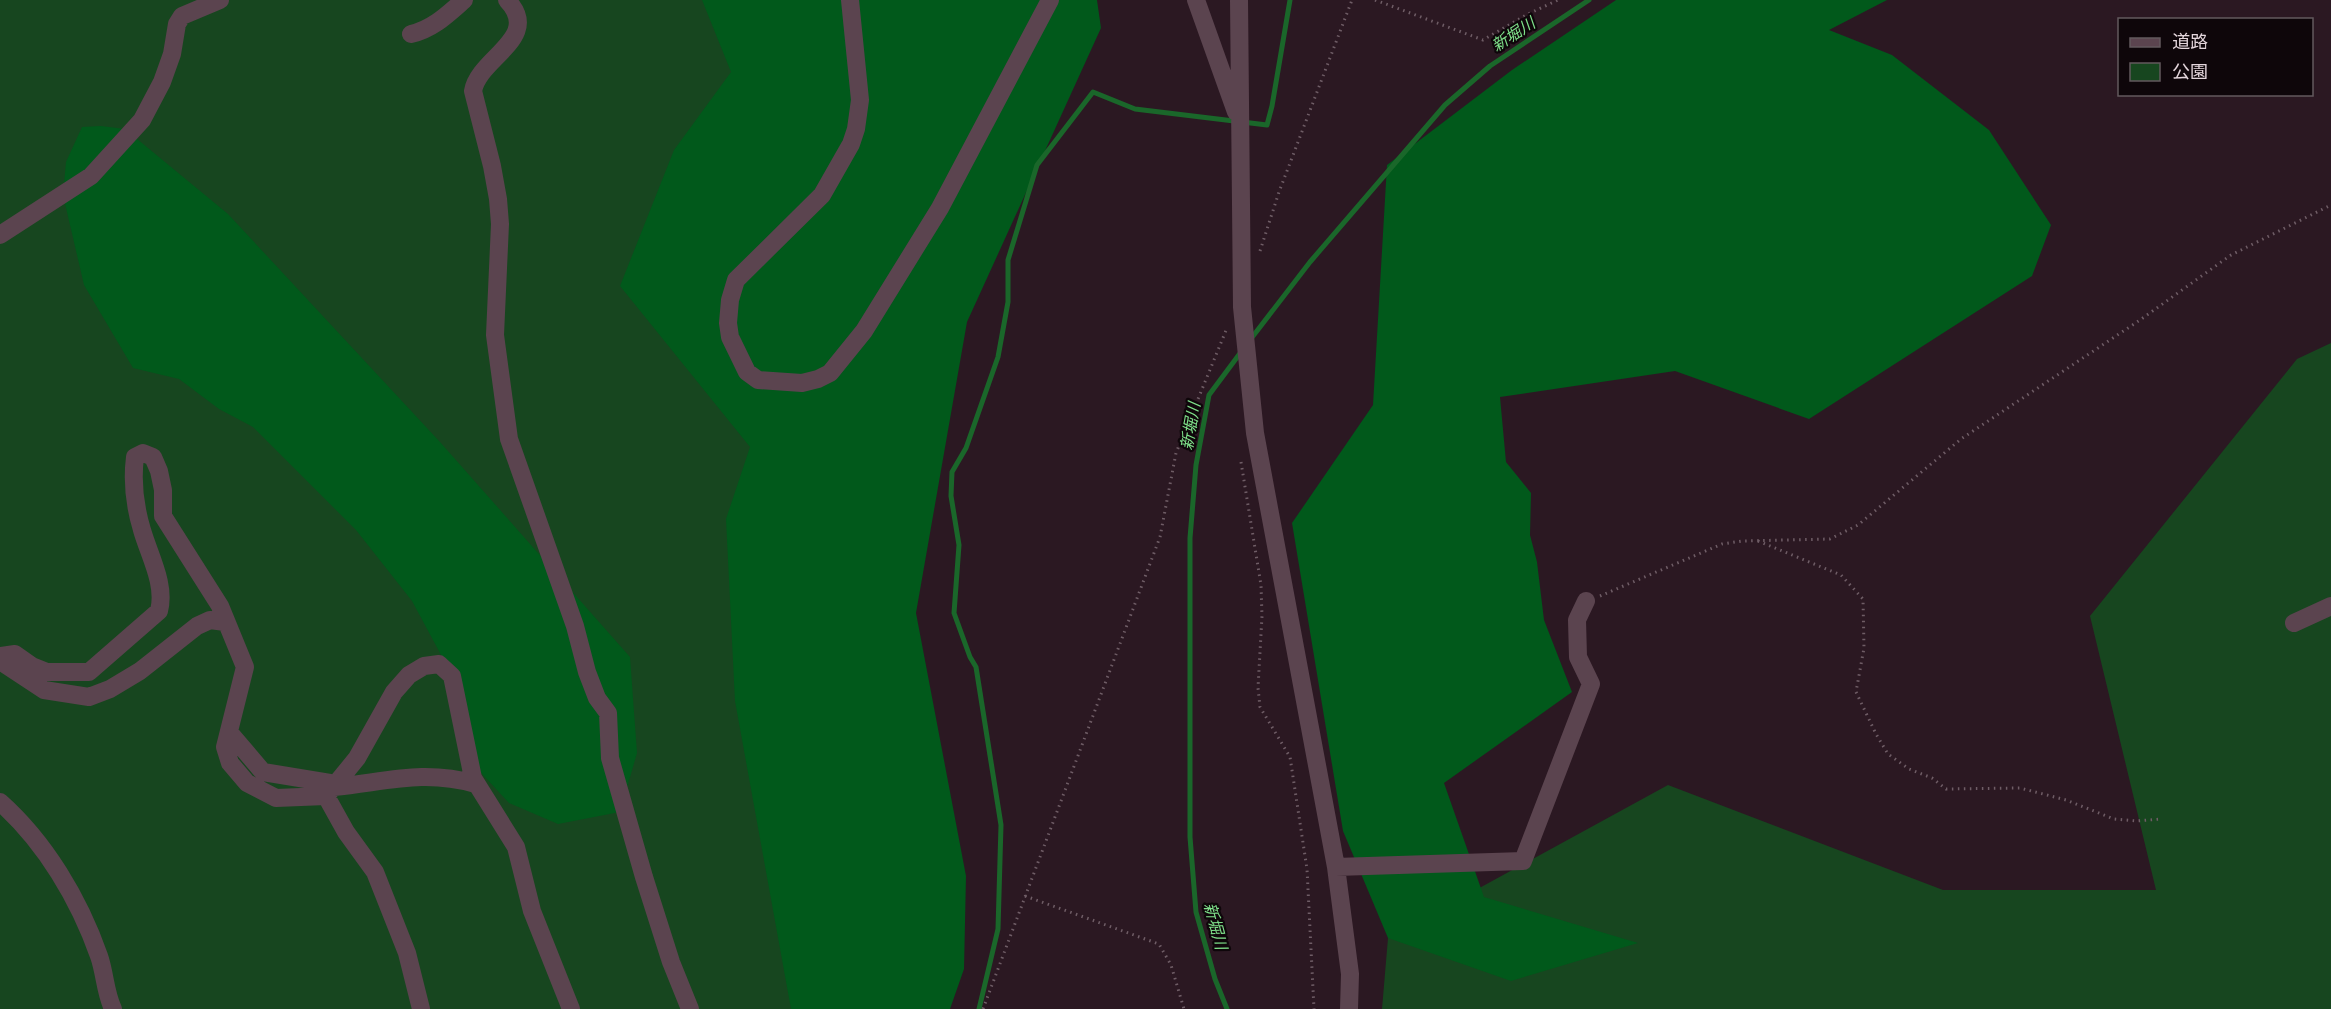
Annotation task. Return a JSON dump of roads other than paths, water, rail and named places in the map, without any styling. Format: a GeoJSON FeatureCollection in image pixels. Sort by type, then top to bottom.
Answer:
{"type":"FeatureCollection","features":[{"type":"Feature","properties":{"kind":"street"},"geometry":{"type":"LineString","coordinates":[[0,235],[91,176],[142,120],[162,82],[172,54],[177,24],[182,16],[220,0]]}},
{"type":"Feature","properties":{"kind":"street"},"geometry":{"type":"LineString","coordinates":[[411,34],[423,31],[441,20],[465,0]]}},
{"type":"Feature","properties":{"kind":"street"},"geometry":{"type":"LineString","coordinates":[[507,0],[518,18],[518,28],[513,41],[478,75],[473,91],[498,199],[500,224],[495,335],[509,440],[575,626],[587,672],[597,698],[608,713],[610,759],[650,898],[671,962],[690,1009]]}},
{"type":"Feature","properties":{"kind":"street"},"geometry":{"type":"LineString","coordinates":[[850,0],[860,100],[856,129],[822,195],[736,280],[730,300],[728,323],[730,337],[747,372],[758,380],[802,383],[818,379],[830,373],[864,331],[940,208],[1050,0]]}},
{"type":"Feature","properties":{"kind":"street"},"geometry":{"type":"LineString","coordinates":[[1196,0],[1240,125]]}},
{"type":"Feature","properties":{"kind":"street"},"geometry":{"type":"LineString","coordinates":[[1239,0],[1242,307],[1255,433],[1336,867],[1350,974],[1349,1009]]}},
{"type":"Feature","properties":{"kind":"street"},"geometry":{"type":"LineString","coordinates":[[3,655],[15,654],[32,666],[47,672],[88,672],[102,663],[159,611],[160,586],[141,528],[132,476],[135,457],[143,453],[153,457],[159,471],[163,490],[163,516],[220,606],[245,667],[225,747],[230,763],[247,783],[276,798],[330,791],[403,777],[451,777],[476,784]]}},
{"type":"Feature","properties":{"kind":"street"},"geometry":{"type":"LineString","coordinates":[[1336,867],[1523,861],[1591,684],[1578,657],[1577,620],[1586,601]]}},
{"type":"Feature","properties":{"kind":"street"},"geometry":{"type":"LineString","coordinates":[[2294,623],[2331,606]]}},
{"type":"Feature","properties":{"kind":"street"},"geometry":{"type":"LineString","coordinates":[[3,655],[44,690],[89,697],[110,689],[140,671],[197,626],[210,620],[225,622]]}},
{"type":"Feature","properties":{"kind":"street"},"geometry":{"type":"LineString","coordinates":[[330,791],[357,758],[394,692],[409,675],[424,666],[439,664],[452,676],[473,778],[516,847],[532,911],[571,1009]]}},
{"type":"Feature","properties":{"kind":"street"},"geometry":{"type":"LineString","coordinates":[[330,791],[346,832],[375,872],[407,953],[421,1009]]}},
{"type":"Feature","properties":{"kind":"street"},"geometry":{"type":"LineString","coordinates":[[0,802],[54,865],[90,931],[100,960],[107,998],[113,1009]]}},
{"type":"Feature","properties":{"kind":"waterway"},"geometry":{"type":"LineString","coordinates":[[979,1009],[998,929],[1001,825],[976,667],[954,613],[959,545],[951,496],[952,472],[966,448],[998,357],[1008,302],[1008,260],[1037,165],[1093,92],[1135,109],[1267,125],[1290,0]]}},
{"type":"Feature","properties":{"kind":"waterway","name":"新堀川"},"geometry":{"type":"LineString","coordinates":[[1250,340],[1310,262],[1445,105],[1490,66],[1589,0]]}},
{"type":"Feature","properties":{"kind":"waterway","name":"新堀川"},"geometry":{"type":"LineString","coordinates":[[1227,1009],[1215,979],[1196,912],[1190,837],[1190,538],[1196,465],[1209,395],[1241,352]]}}]}
